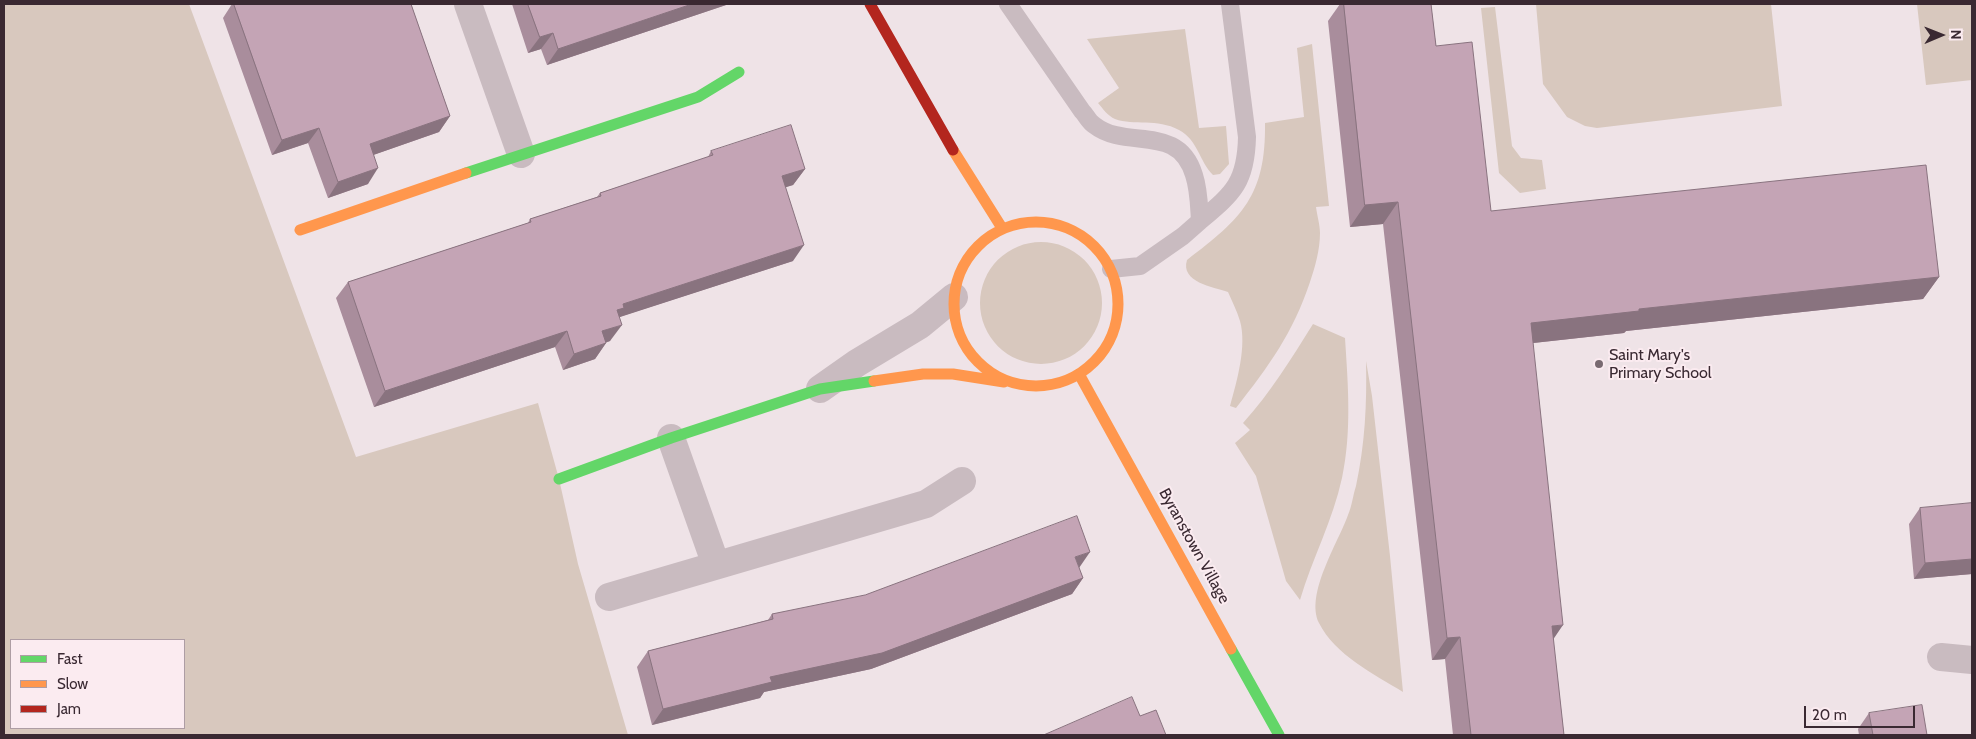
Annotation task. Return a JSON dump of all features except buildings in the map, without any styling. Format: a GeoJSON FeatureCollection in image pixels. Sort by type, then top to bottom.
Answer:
{"type":"FeatureCollection","features":[{"type":"Feature","properties":{"kind":"street"},"geometry":{"type":"LineString","coordinates":[[468,4],[521,154]]}},
{"type":"Feature","properties":{"kind":"street"},"geometry":{"type":"LineString","coordinates":[[870,4],[960,162],[1002,228]]}},
{"type":"Feature","properties":{"kind":"street"},"geometry":{"type":"LineString","coordinates":[[300,230],[521,154],[698,97],[740,72]]}},
{"type":"Feature","properties":{"kind":"street"},"geometry":{"type":"LineString","coordinates":[[560,479],[671,438],[820,389],[923,374],[953,374],[1013,383],[1036,386],[1058,383],[1079,374],[1098,358],[1111,339],[1118,316],[1118,292],[1111,269],[1096,248],[1076,232],[1052,223],[1027,222],[1002,228],[984,240],[969,256],[959,276],[954,297],[957,325],[969,350],[988,370],[1013,383]]}},
{"type":"Feature","properties":{"kind":"street"},"geometry":{"type":"LineString","coordinates":[[820,389],[857,362],[920,325],[954,297]]}},
{"type":"Feature","properties":{"kind":"street","name":"Byranstown Village"},"geometry":{"type":"LineString","coordinates":[[1079,374],[1280,735]]}},
{"type":"Feature","properties":{"kind":"street"},"geometry":{"type":"LineString","coordinates":[[671,438],[716,565]]}},
{"type":"Feature","properties":{"kind":"street"},"geometry":{"type":"LineString","coordinates":[[609,597],[926,504],[962,481]]}},
{"type":"Feature","properties":{"kind":"street"},"geometry":{"type":"LineString","coordinates":[[1940,657],[1972,660]]}},
{"type":"Feature","properties":{"kind":"lane"},"geometry":{"type":"LineString","coordinates":[[1008,4],[1082,111],[1094,125],[1103,130],[1131,138],[1158,140],[1181,152],[1188,161],[1194,175],[1198,190],[1200,221]]}},
{"type":"Feature","properties":{"kind":"lane"},"geometry":{"type":"LineString","coordinates":[[1111,269],[1140,266],[1183,236],[1235,188],[1242,173],[1246,156],[1247,137],[1230,4]]}},
{"type":"Feature","properties":{"kind":"shaded area"},"geometry":{"type":"Polygon","coordinates":[[[4,4],[189,4],[356,457],[538,403],[559,479],[578,564],[628,735],[4,735],[4,4]]]}},
{"type":"Feature","properties":{"kind":"shaded area"},"geometry":{"type":"Polygon","coordinates":[[[1536,4],[1771,4],[1782,106],[1597,128],[1585,126],[1567,117],[1543,84],[1536,4]]]}},
{"type":"Feature","properties":{"kind":"shaded area"},"geometry":{"type":"Polygon","coordinates":[[[1917,4],[1972,4],[1972,80],[1926,85],[1917,4]]]}},
{"type":"Feature","properties":{"kind":"shaded area"},"geometry":{"type":"Polygon","coordinates":[[[1495,7],[1512,146],[1521,158],[1542,160],[1546,189],[1520,193],[1499,173],[1481,8],[1495,7]]]}},
{"type":"Feature","properties":{"kind":"shaded area"},"geometry":{"type":"Polygon","coordinates":[[[1185,29],[1199,128],[1226,126],[1229,164],[1220,174],[1213,175],[1190,139],[1179,130],[1162,124],[1115,119],[1098,103],[1119,88],[1087,39],[1185,29]]]}},
{"type":"Feature","properties":{"kind":"shaded area"},"geometry":{"type":"Polygon","coordinates":[[[1312,44],[1329,206],[1316,207],[1320,230],[1318,252],[1310,282],[1296,317],[1279,348],[1236,408],[1230,406],[1242,352],[1242,331],[1239,317],[1228,292],[1193,278],[1188,274],[1187,260],[1223,231],[1247,203],[1261,169],[1265,123],[1304,117],[1297,48],[1312,44]]]}},
{"type":"Feature","properties":{"kind":"shaded area"},"geometry":{"type":"Polygon","coordinates":[[[1041,242],[1053,243],[1064,247],[1075,252],[1084,260],[1092,269],[1097,280],[1101,291],[1101,315],[1097,326],[1092,337],[1084,346],[1075,354],[1064,359],[1053,363],[1041,364],[1029,363],[1018,359],[1007,354],[998,346],[990,337],[985,326],[981,315],[980,303],[981,291],[985,280],[990,269],[998,260],[1007,252],[1018,247],[1029,243],[1041,242]]]}},
{"type":"Feature","properties":{"kind":"shaded area"},"geometry":{"type":"Polygon","coordinates":[[[1313,324],[1345,338],[1348,425],[1345,460],[1338,494],[1300,600],[1286,581],[1256,476],[1235,443],[1250,430],[1243,423],[1289,363],[1313,324]]]}},
{"type":"Feature","properties":{"kind":"shaded area"},"geometry":{"type":"Polygon","coordinates":[[[1366,361],[1372,396],[1390,556],[1403,692],[1356,663],[1335,645],[1319,623],[1316,611],[1319,583],[1349,512],[1356,486],[1365,424],[1366,361]]]}},
{"type":"Feature","properties":{"kind":"traffic: fast"},"geometry":{"type":"LineString","coordinates":[[466,173],[698,97],[739,72]]}},
{"type":"Feature","properties":{"kind":"traffic: fast"},"geometry":{"type":"LineString","coordinates":[[559,479],[671,438],[820,389],[874,381]]}},
{"type":"Feature","properties":{"kind":"traffic: fast"},"geometry":{"type":"LineString","coordinates":[[1231,649],[1279,735]]}},
{"type":"Feature","properties":{"kind":"traffic: slow"},"geometry":{"type":"LineString","coordinates":[[953,150],[1002,228]]}},
{"type":"Feature","properties":{"kind":"traffic: slow"},"geometry":{"type":"LineString","coordinates":[[300,230],[466,173]]}},
{"type":"Feature","properties":{"kind":"traffic: slow"},"geometry":{"type":"LineString","coordinates":[[1036,222],[1067,228],[1094,246],[1112,273],[1118,304],[1112,335],[1094,362],[1067,380],[1036,386],[1005,380],[978,362],[960,335],[954,304],[960,273],[978,246],[1005,228],[1036,222]]}},
{"type":"Feature","properties":{"kind":"traffic: slow"},"geometry":{"type":"LineString","coordinates":[[874,381],[923,374],[953,374],[1004,382]]}},
{"type":"Feature","properties":{"kind":"traffic: slow"},"geometry":{"type":"LineString","coordinates":[[1079,374],[1231,649]]}},
{"type":"Feature","properties":{"kind":"traffic: jam"},"geometry":{"type":"LineString","coordinates":[[870,4],[953,150]]}},
{"type":"Feature","properties":{"kind":"place","name":"Saint Mary's Primary School"},"geometry":{"type":"Point","coordinates":[1599,364]}}]}
